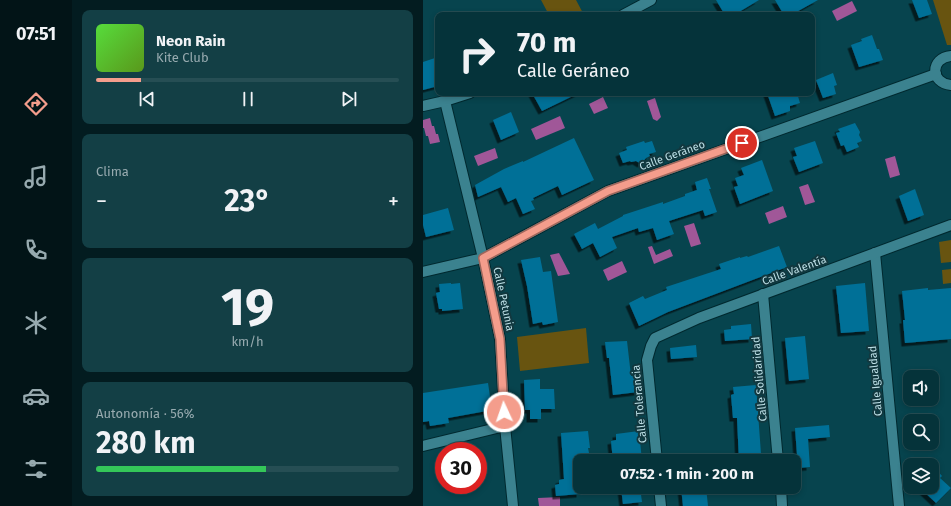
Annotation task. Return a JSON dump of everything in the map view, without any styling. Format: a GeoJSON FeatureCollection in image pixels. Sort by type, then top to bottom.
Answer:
{"type":"FeatureCollection","features":[{"type":"Feature","properties":{"kind":"street"},"geometry":{"type":"LineString","coordinates":[[629,12],[651,0]]}},
{"type":"Feature","properties":{"kind":"street"},"geometry":{"type":"LineString","coordinates":[[951,56],[946,56],[938,61],[936,66],[936,74],[942,82],[951,85]]}},
{"type":"Feature","properties":{"kind":"street","name":"Calle Geráneo"},"geometry":{"type":"LineString","coordinates":[[423,272],[483,258],[608,191],[936,74]]}},
{"type":"Feature","properties":{"kind":"street"},"geometry":{"type":"LineString","coordinates":[[423,106],[461,96]]}},
{"type":"Feature","properties":{"kind":"street","name":"Calle Petunia"},"geometry":{"type":"LineString","coordinates":[[445,101],[483,258],[500,339],[505,426],[513,506]]}},
{"type":"Feature","properties":{"kind":"street","name":"Calle Valentía"},"geometry":{"type":"LineString","coordinates":[[651,346],[655,338],[699,318],[951,225]]}},
{"type":"Feature","properties":{"kind":"street","name":"Calle Igualdad"},"geometry":{"type":"LineString","coordinates":[[875,253],[899,506]]}},
{"type":"Feature","properties":{"kind":"street","name":"Calle Solidaridad"},"geometry":{"type":"LineString","coordinates":[[763,294],[777,454]]}},
{"type":"Feature","properties":{"kind":"street","name":"Calle Tolerancia"},"geometry":{"type":"LineString","coordinates":[[651,346],[647,360],[656,454]]}},
{"type":"Feature","properties":{"kind":"street"},"geometry":{"type":"LineString","coordinates":[[423,446],[505,426]]}},
{"type":"Feature","properties":{"kind":"street"},"geometry":{"type":"LineString","coordinates":[[660,494],[661,506]]}},
{"type":"Feature","properties":{"kind":"street"},"geometry":{"type":"LineString","coordinates":[[781,494],[782,506]]}},
{"type":"Feature","properties":{"kind":"shaded area"},"geometry":{"type":"Polygon","coordinates":[[[541,0],[576,0],[582,12],[547,12],[541,0]]]}},
{"type":"Feature","properties":{"kind":"shaded area"},"geometry":{"type":"Polygon","coordinates":[[[933,0],[951,0],[951,45],[947,45],[933,0]]]}},
{"type":"Feature","properties":{"kind":"shaded area"},"geometry":{"type":"Polygon","coordinates":[[[852,1],[857,11],[837,21],[832,11],[852,1]]]}},
{"type":"Feature","properties":{"kind":"shaded area"},"geometry":{"type":"Polygon","coordinates":[[[603,97],[608,108],[594,114],[589,104],[603,97]]]}},
{"type":"Feature","properties":{"kind":"shaded area"},"geometry":{"type":"Polygon","coordinates":[[[655,98],[661,117],[657,121],[653,119],[647,101],[655,98]]]}},
{"type":"Feature","properties":{"kind":"shaded area"},"geometry":{"type":"Polygon","coordinates":[[[560,116],[565,128],[536,140],[531,129],[560,116]]]}},
{"type":"Feature","properties":{"kind":"shaded area"},"geometry":{"type":"Polygon","coordinates":[[[430,118],[436,134],[438,134],[440,142],[430,144],[428,136],[426,136],[423,128],[423,120],[430,118]]]}},
{"type":"Feature","properties":{"kind":"shaded area"},"geometry":{"type":"Polygon","coordinates":[[[495,148],[498,158],[478,166],[474,156],[495,148]]]}},
{"type":"Feature","properties":{"kind":"shaded area"},"geometry":{"type":"Polygon","coordinates":[[[895,156],[900,175],[890,178],[885,159],[895,156]]]}},
{"type":"Feature","properties":{"kind":"shaded area"},"geometry":{"type":"Polygon","coordinates":[[[808,184],[815,202],[805,205],[799,187],[808,184]]]}},
{"type":"Feature","properties":{"kind":"shaded area"},"geometry":{"type":"Polygon","coordinates":[[[783,206],[787,217],[769,224],[765,213],[783,206]]]}},
{"type":"Feature","properties":{"kind":"shaded area"},"geometry":{"type":"Polygon","coordinates":[[[694,223],[701,244],[691,247],[684,226],[694,223]]]}},
{"type":"Feature","properties":{"kind":"shaded area"},"geometry":{"type":"Polygon","coordinates":[[[951,240],[951,262],[941,263],[939,242],[951,240]]]}},
{"type":"Feature","properties":{"kind":"shaded area"},"geometry":{"type":"Polygon","coordinates":[[[652,246],[656,255],[670,249],[673,256],[654,264],[648,247],[652,246]]]}},
{"type":"Feature","properties":{"kind":"shaded area"},"geometry":{"type":"Polygon","coordinates":[[[559,253],[570,274],[558,276],[550,255],[559,253]]]}},
{"type":"Feature","properties":{"kind":"shaded area"},"geometry":{"type":"Polygon","coordinates":[[[622,261],[627,272],[608,281],[603,270],[622,261]]]}},
{"type":"Feature","properties":{"kind":"shaded area"},"geometry":{"type":"Polygon","coordinates":[[[951,269],[951,283],[943,284],[942,270],[951,269]]]}},
{"type":"Feature","properties":{"kind":"shaded area"},"geometry":{"type":"Polygon","coordinates":[[[586,328],[589,363],[520,371],[517,337],[586,328]]]}},
{"type":"Feature","properties":{"kind":"shaded area"},"geometry":{"type":"Polygon","coordinates":[[[560,497],[560,506],[539,506],[538,498],[560,497]]]}},
{"type":"Feature","properties":{"kind":"building"},"geometry":{"type":"Polygon","coordinates":[[[716,0],[759,0],[739,12],[723,12],[716,0]]]}},
{"type":"Feature","properties":{"kind":"building"},"geometry":{"type":"Polygon","coordinates":[[[775,0],[818,0],[796,12],[782,12],[775,0]]]}},
{"type":"Feature","properties":{"kind":"building"},"geometry":{"type":"Polygon","coordinates":[[[912,0],[927,0],[932,14],[919,18],[912,0]]]}},
{"type":"Feature","properties":{"kind":"building"},"geometry":{"type":"Polygon","coordinates":[[[872,35],[883,60],[859,67],[851,45],[872,35]]]}},
{"type":"Feature","properties":{"kind":"building"},"geometry":{"type":"Polygon","coordinates":[[[435,58],[435,87],[423,90],[423,62],[435,58]]]}},
{"type":"Feature","properties":{"kind":"building"},"geometry":{"type":"Polygon","coordinates":[[[833,73],[837,85],[834,86],[836,94],[823,98],[816,80],[833,73]]]}},
{"type":"Feature","properties":{"kind":"building"},"geometry":{"type":"Polygon","coordinates":[[[534,96],[573,96],[542,111],[534,96]]]}},
{"type":"Feature","properties":{"kind":"building"},"geometry":{"type":"Polygon","coordinates":[[[768,96],[798,96],[800,103],[790,106],[790,111],[775,116],[768,96]]]}},
{"type":"Feature","properties":{"kind":"building"},"geometry":{"type":"Polygon","coordinates":[[[511,112],[519,132],[501,140],[493,120],[511,112]]]}},
{"type":"Feature","properties":{"kind":"building"},"geometry":{"type":"Polygon","coordinates":[[[855,123],[860,132],[859,135],[862,141],[857,143],[859,147],[847,152],[844,145],[841,146],[836,133],[840,132],[838,129],[855,123]]]}},
{"type":"Feature","properties":{"kind":"building"},"geometry":{"type":"Polygon","coordinates":[[[574,138],[594,180],[562,195],[558,186],[533,198],[534,200],[531,201],[535,209],[523,214],[516,198],[508,202],[501,187],[478,197],[475,185],[504,169],[523,162],[574,138]]]}},
{"type":"Feature","properties":{"kind":"building"},"geometry":{"type":"Polygon","coordinates":[[[644,141],[645,143],[652,141],[656,152],[649,154],[650,156],[641,164],[636,161],[623,163],[619,153],[627,150],[626,147],[644,141]]]}},
{"type":"Feature","properties":{"kind":"building"},"geometry":{"type":"Polygon","coordinates":[[[815,141],[823,163],[799,172],[793,157],[797,156],[794,148],[815,141]]]}},
{"type":"Feature","properties":{"kind":"building"},"geometry":{"type":"Polygon","coordinates":[[[762,160],[773,191],[740,204],[734,187],[738,186],[735,178],[744,175],[741,168],[762,160]]]}},
{"type":"Feature","properties":{"kind":"building"},"geometry":{"type":"Polygon","coordinates":[[[707,178],[717,212],[705,216],[703,210],[669,221],[674,234],[657,240],[653,228],[639,232],[638,228],[612,237],[617,248],[600,257],[593,243],[582,249],[574,234],[595,223],[598,229],[623,215],[663,202],[663,204],[685,196],[685,194],[697,190],[695,182],[707,178]]]}},
{"type":"Feature","properties":{"kind":"building"},"geometry":{"type":"Polygon","coordinates":[[[915,189],[924,215],[908,221],[899,196],[915,189]]]}},
{"type":"Feature","properties":{"kind":"building"},"geometry":{"type":"Polygon","coordinates":[[[448,208],[454,230],[426,237],[423,225],[423,215],[448,208]]]}},
{"type":"Feature","properties":{"kind":"building"},"geometry":{"type":"Polygon","coordinates":[[[779,246],[787,267],[668,312],[639,326],[629,303],[643,296],[645,299],[667,290],[666,287],[721,269],[719,264],[740,257],[748,257],[779,246]]]}},
{"type":"Feature","properties":{"kind":"building"},"geometry":{"type":"Polygon","coordinates":[[[540,257],[543,272],[551,271],[558,322],[543,325],[542,322],[533,324],[521,260],[540,257]]]}},
{"type":"Feature","properties":{"kind":"building"},"geometry":{"type":"Polygon","coordinates":[[[460,283],[463,309],[442,311],[442,309],[439,309],[436,293],[440,292],[439,284],[460,283]]]}},
{"type":"Feature","properties":{"kind":"building"},"geometry":{"type":"Polygon","coordinates":[[[865,283],[869,331],[841,333],[836,286],[865,283]]]}},
{"type":"Feature","properties":{"kind":"building"},"geometry":{"type":"Polygon","coordinates":[[[928,288],[928,290],[951,288],[951,339],[905,343],[903,320],[905,320],[902,291],[928,288]]]}},
{"type":"Feature","properties":{"kind":"building"},"geometry":{"type":"Polygon","coordinates":[[[751,324],[752,339],[725,341],[724,330],[731,329],[731,326],[751,324]]]}},
{"type":"Feature","properties":{"kind":"building"},"geometry":{"type":"Polygon","coordinates":[[[805,336],[809,379],[789,381],[785,338],[805,336]]]}},
{"type":"Feature","properties":{"kind":"building"},"geometry":{"type":"Polygon","coordinates":[[[627,341],[631,376],[636,376],[638,392],[613,395],[609,358],[607,358],[605,342],[627,341]]]}},
{"type":"Feature","properties":{"kind":"building"},"geometry":{"type":"Polygon","coordinates":[[[696,345],[697,357],[671,359],[670,348],[696,345]]]}},
{"type":"Feature","properties":{"kind":"building"},"geometry":{"type":"Polygon","coordinates":[[[540,379],[540,389],[554,389],[555,409],[541,409],[541,419],[530,419],[530,410],[525,410],[524,380],[540,379]]]}},
{"type":"Feature","properties":{"kind":"building"},"geometry":{"type":"Polygon","coordinates":[[[488,383],[492,410],[448,418],[449,423],[430,426],[429,421],[423,422],[423,393],[488,383]]]}},
{"type":"Feature","properties":{"kind":"building"},"geometry":{"type":"Polygon","coordinates":[[[756,385],[761,454],[739,454],[737,418],[733,418],[731,395],[734,394],[733,387],[756,385]]]}},
{"type":"Feature","properties":{"kind":"building"},"geometry":{"type":"Polygon","coordinates":[[[829,425],[830,437],[808,439],[810,467],[801,468],[801,454],[797,454],[795,428],[829,425]]]}},
{"type":"Feature","properties":{"kind":"building"},"geometry":{"type":"Polygon","coordinates":[[[588,431],[590,448],[588,448],[589,453],[573,454],[573,494],[580,494],[556,496],[555,485],[559,484],[559,480],[564,479],[561,433],[588,431]]]}},
{"type":"Feature","properties":{"kind":"building"},"geometry":{"type":"Polygon","coordinates":[[[639,431],[641,454],[612,454],[611,441],[616,440],[616,434],[639,431]]]}},
{"type":"Feature","properties":{"kind":"building"},"geometry":{"type":"Polygon","coordinates":[[[939,473],[942,476],[940,478],[951,488],[936,503],[926,494],[939,494],[939,473]]]}},
{"type":"Feature","properties":{"kind":"building"},"geometry":{"type":"Polygon","coordinates":[[[622,494],[641,494],[642,502],[623,504],[622,494]]]}},
{"type":"Feature","properties":{"kind":"building"},"geometry":{"type":"Polygon","coordinates":[[[682,494],[707,494],[708,506],[683,506],[682,494]]]}},
{"type":"Feature","properties":{"kind":"route"},"geometry":{"type":"LineString","coordinates":[[504,412],[500,339],[483,258],[608,191],[742,143]]}}]}
